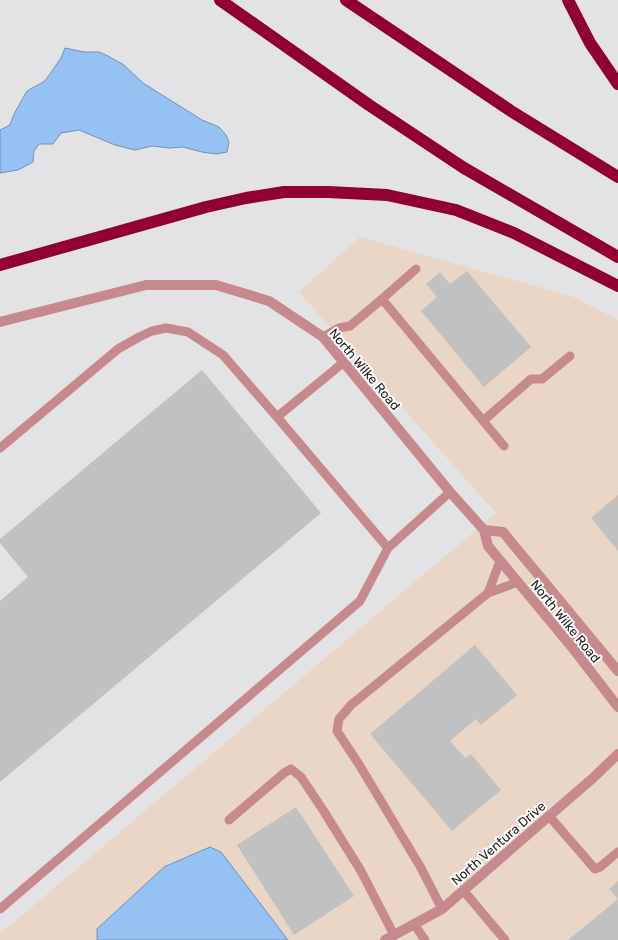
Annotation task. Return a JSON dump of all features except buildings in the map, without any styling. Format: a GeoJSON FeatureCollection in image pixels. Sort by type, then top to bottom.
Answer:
{"type":"FeatureCollection","features":[{"type":"Feature","properties":{"kind":"highway"},"geometry":{"type":"LineString","coordinates":[[220,0],[369,105],[464,168],[618,257]]}},
{"type":"Feature","properties":{"kind":"highway"},"geometry":{"type":"LineString","coordinates":[[346,0],[511,111],[618,177]]}},
{"type":"Feature","properties":{"kind":"highway"},"geometry":{"type":"LineString","coordinates":[[568,0],[590,44],[618,84]]}},
{"type":"Feature","properties":{"kind":"highway"},"geometry":{"type":"LineString","coordinates":[[0,265],[206,207],[246,198],[284,192],[328,192],[387,195],[456,210],[514,233],[618,286]]}},
{"type":"Feature","properties":{"kind":"street","name":"North Wilke Road"},"geometry":{"type":"LineString","coordinates":[[0,322],[146,285],[216,285],[269,301],[323,337],[450,492],[484,530],[488,546],[571,646],[618,707]]}},
{"type":"Feature","properties":{"kind":"street","name":"North Wilke Road"},"geometry":{"type":"LineString","coordinates":[[484,530],[503,532],[585,633],[618,671]]}},
{"type":"Feature","properties":{"kind":"street","name":"North Ventura Drive"},"geometry":{"type":"LineString","coordinates":[[390,938],[442,909],[593,778],[618,754]]}},
{"type":"Feature","properties":{"kind":"lane"},"geometry":{"type":"LineString","coordinates":[[323,337],[339,328],[350,326],[416,269]]}},
{"type":"Feature","properties":{"kind":"lane"},"geometry":{"type":"LineString","coordinates":[[382,299],[504,446]]}},
{"type":"Feature","properties":{"kind":"lane"},"geometry":{"type":"LineString","coordinates":[[0,448],[118,349],[152,331],[166,328],[188,332],[223,355],[388,548]]}},
{"type":"Feature","properties":{"kind":"lane"},"geometry":{"type":"LineString","coordinates":[[483,421],[530,379],[542,380],[570,356]]}},
{"type":"Feature","properties":{"kind":"lane"},"geometry":{"type":"LineString","coordinates":[[276,417],[344,362]]}},
{"type":"Feature","properties":{"kind":"lane"},"geometry":{"type":"LineString","coordinates":[[0,909],[360,601],[388,548],[450,492]]}},
{"type":"Feature","properties":{"kind":"lane"},"geometry":{"type":"LineString","coordinates":[[488,593],[500,561]]}},
{"type":"Feature","properties":{"kind":"lane"},"geometry":{"type":"LineString","coordinates":[[442,909],[422,868],[337,731],[340,719],[351,705],[488,593],[518,582]]}},
{"type":"Feature","properties":{"kind":"lane"},"geometry":{"type":"LineString","coordinates":[[571,646],[585,633]]}},
{"type":"Feature","properties":{"kind":"lane"},"geometry":{"type":"LineString","coordinates":[[229,820],[284,772],[292,769],[301,777],[361,872],[390,938]]}},
{"type":"Feature","properties":{"kind":"lane"},"geometry":{"type":"LineString","coordinates":[[549,816],[595,869],[618,852]]}},
{"type":"Feature","properties":{"kind":"lane"},"geometry":{"type":"LineString","coordinates":[[463,890],[505,940]]}},
{"type":"Feature","properties":{"kind":"lane"},"geometry":{"type":"LineString","coordinates":[[414,924],[425,940]]}},
{"type":"Feature","properties":{"kind":"shaded area"},"geometry":{"type":"Polygon","coordinates":[[[360,237],[574,297],[618,320],[618,940],[0,940],[0,934],[496,513],[299,292],[360,237]]]}},
{"type":"Feature","properties":{"kind":"water"},"geometry":{"type":"Polygon","coordinates":[[[65,48],[84,52],[99,52],[124,65],[143,83],[202,120],[219,127],[226,135],[229,142],[227,152],[216,154],[183,147],[169,148],[152,146],[135,150],[115,145],[79,130],[61,133],[53,144],[39,144],[34,151],[33,162],[18,170],[0,173],[0,130],[10,125],[14,114],[27,91],[45,81],[61,58],[65,48]]]}},
{"type":"Feature","properties":{"kind":"water"},"geometry":{"type":"Polygon","coordinates":[[[210,847],[221,852],[288,940],[97,940],[97,929],[164,867],[210,847]]]}}]}
